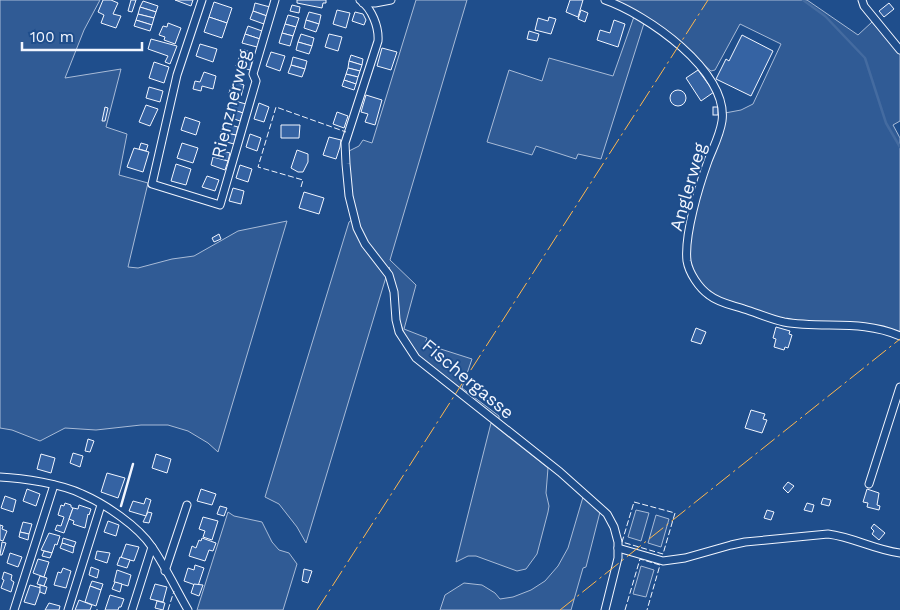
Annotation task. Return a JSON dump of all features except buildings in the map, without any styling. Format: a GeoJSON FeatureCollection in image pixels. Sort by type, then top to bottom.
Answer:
{"type":"FeatureCollection","features":[{"type":"Feature","properties":{"kind":"street","name":"Rienznerweg"},"geometry":{"type":"LineString","coordinates":[[202,0],[177,75],[152,184],[220,205],[256,81],[252,74],[275,0]]}},
{"type":"Feature","properties":{"kind":"street"},"geometry":{"type":"LineString","coordinates":[[361,1],[375,3],[391,0]]}},
{"type":"Feature","properties":{"kind":"street","name":"Anglerweg"},"geometry":{"type":"LineString","coordinates":[[605,0],[657,26],[682,47],[698,63],[712,82],[722,107],[722,121],[704,173],[688,238],[687,261],[698,284],[708,295],[725,304],[784,322],[850,325],[873,328],[900,336]]}},
{"type":"Feature","properties":{"kind":"street"},"geometry":{"type":"LineString","coordinates":[[862,0],[864,6],[900,50]]}},
{"type":"Feature","properties":{"kind":"street","name":"Fischergasse"},"geometry":{"type":"LineString","coordinates":[[361,1],[372,16],[378,33],[378,41],[346,143],[349,196],[352,212],[361,236],[389,275],[394,292],[399,332],[410,350],[424,366],[560,472],[607,514],[614,527],[618,558],[605,610]]}},
{"type":"Feature","properties":{"kind":"street"},"geometry":{"type":"LineString","coordinates":[[870,484],[900,387]]}},
{"type":"Feature","properties":{"kind":"street"},"geometry":{"type":"LineString","coordinates":[[0,478],[20,478],[82,493],[126,521],[140,532],[152,547],[188,610]]}},
{"type":"Feature","properties":{"kind":"street"},"geometry":{"type":"LineString","coordinates":[[14,610],[54,486]]}},
{"type":"Feature","properties":{"kind":"street"},"geometry":{"type":"LineString","coordinates":[[68,610],[101,505]]}},
{"type":"Feature","properties":{"kind":"street"},"geometry":{"type":"LineString","coordinates":[[166,571],[188,505]]}},
{"type":"Feature","properties":{"kind":"street"},"geometry":{"type":"LineString","coordinates":[[618,548],[663,561],[685,558],[730,545],[823,534],[837,535],[867,546],[900,552]]}},
{"type":"Feature","properties":{"kind":"street"},"geometry":{"type":"LineString","coordinates":[[132,610],[152,547]]}},
{"type":"Feature","properties":{"kind":"shaded area"},"geometry":{"type":"Polygon","coordinates":[[[0,0],[100,0],[84,30],[65,78],[121,69],[106,127],[127,134],[119,175],[148,183],[128,267],[138,268],[172,259],[194,256],[238,231],[287,221],[218,452],[208,443],[188,431],[168,425],[141,425],[96,430],[65,428],[40,441],[12,430],[0,428],[0,0]]]}},
{"type":"Feature","properties":{"kind":"shaded area"},"geometry":{"type":"Polygon","coordinates":[[[416,0],[467,0],[390,260],[416,285],[404,329],[427,338],[425,344],[472,359],[462,388],[499,416],[499,421],[422,360],[406,338],[400,322],[396,287],[389,267],[306,543],[297,527],[279,504],[265,497],[349,222],[356,217],[349,173],[349,151],[359,146],[363,140],[372,143],[416,0]]]}},
{"type":"Feature","properties":{"kind":"shaded area"},"geometry":{"type":"Polygon","coordinates":[[[612,0],[807,0],[858,35],[872,22],[900,54],[900,121],[893,125],[900,138],[900,334],[849,323],[796,321],[778,318],[715,298],[704,289],[695,276],[689,261],[691,230],[702,188],[723,126],[725,113],[741,110],[753,104],[781,44],[740,24],[715,70],[711,71],[660,26],[646,17],[601,159],[578,154],[576,159],[536,146],[532,155],[487,142],[509,70],[542,81],[549,58],[613,76],[636,11],[612,0]]]}},
{"type":"Feature","properties":{"kind":"shaded area"},"geometry":{"type":"Polygon","coordinates":[[[491,423],[548,468],[546,493],[549,506],[537,554],[526,569],[517,571],[476,556],[468,556],[456,562],[491,423]]]}},
{"type":"Feature","properties":{"kind":"shaded area"},"geometry":{"type":"Polygon","coordinates":[[[583,497],[600,512],[586,567],[583,568],[571,610],[440,610],[445,595],[464,583],[482,585],[495,593],[500,599],[513,597],[531,590],[545,581],[558,566],[568,548],[583,497]]]}},
{"type":"Feature","properties":{"kind":"shaded area"},"geometry":{"type":"Polygon","coordinates":[[[636,510],[649,513],[641,541],[628,537],[636,510]]]}},
{"type":"Feature","properties":{"kind":"shaded area"},"geometry":{"type":"Polygon","coordinates":[[[228,512],[234,516],[262,522],[272,542],[279,550],[289,553],[297,564],[283,610],[197,610],[228,512]]]}},
{"type":"Feature","properties":{"kind":"shaded area"},"geometry":{"type":"Polygon","coordinates":[[[656,515],[669,519],[661,547],[648,543],[656,515]]]}},
{"type":"Feature","properties":{"kind":"shaded area"},"geometry":{"type":"Polygon","coordinates":[[[641,566],[654,570],[646,597],[633,594],[641,566]]]}},
{"type":"Feature","properties":{"kind":"waterway"},"geometry":{"type":"LineString","coordinates":[[803,0],[825,16],[865,58],[886,123],[900,147]]}},
{"type":"Feature","properties":{"kind":"fence"},"geometry":{"type":"LineString","coordinates":[[301,187],[303,180],[258,167],[276,107],[346,132]]}},
{"type":"Feature","properties":{"kind":"fence"},"geometry":{"type":"LineString","coordinates":[[634,502],[675,513],[663,554],[622,542],[634,502]]}},
{"type":"Feature","properties":{"kind":"fence"},"geometry":{"type":"LineString","coordinates":[[625,610],[640,559],[660,565],[647,610]]}},
{"type":"Feature","properties":{"kind":"fence"},"geometry":{"type":"LineString","coordinates":[[168,610],[174,591]]}},
{"type":"Feature","properties":{"kind":"wall"},"geometry":{"type":"LineString","coordinates":[[121,506],[133,464]]}},
{"type":"Feature","properties":{"kind":"power"},"geometry":{"type":"LineString","coordinates":[[317,610],[708,0]]}},
{"type":"Feature","properties":{"kind":"power"},"geometry":{"type":"LineString","coordinates":[[560,610],[900,339]]}}]}
